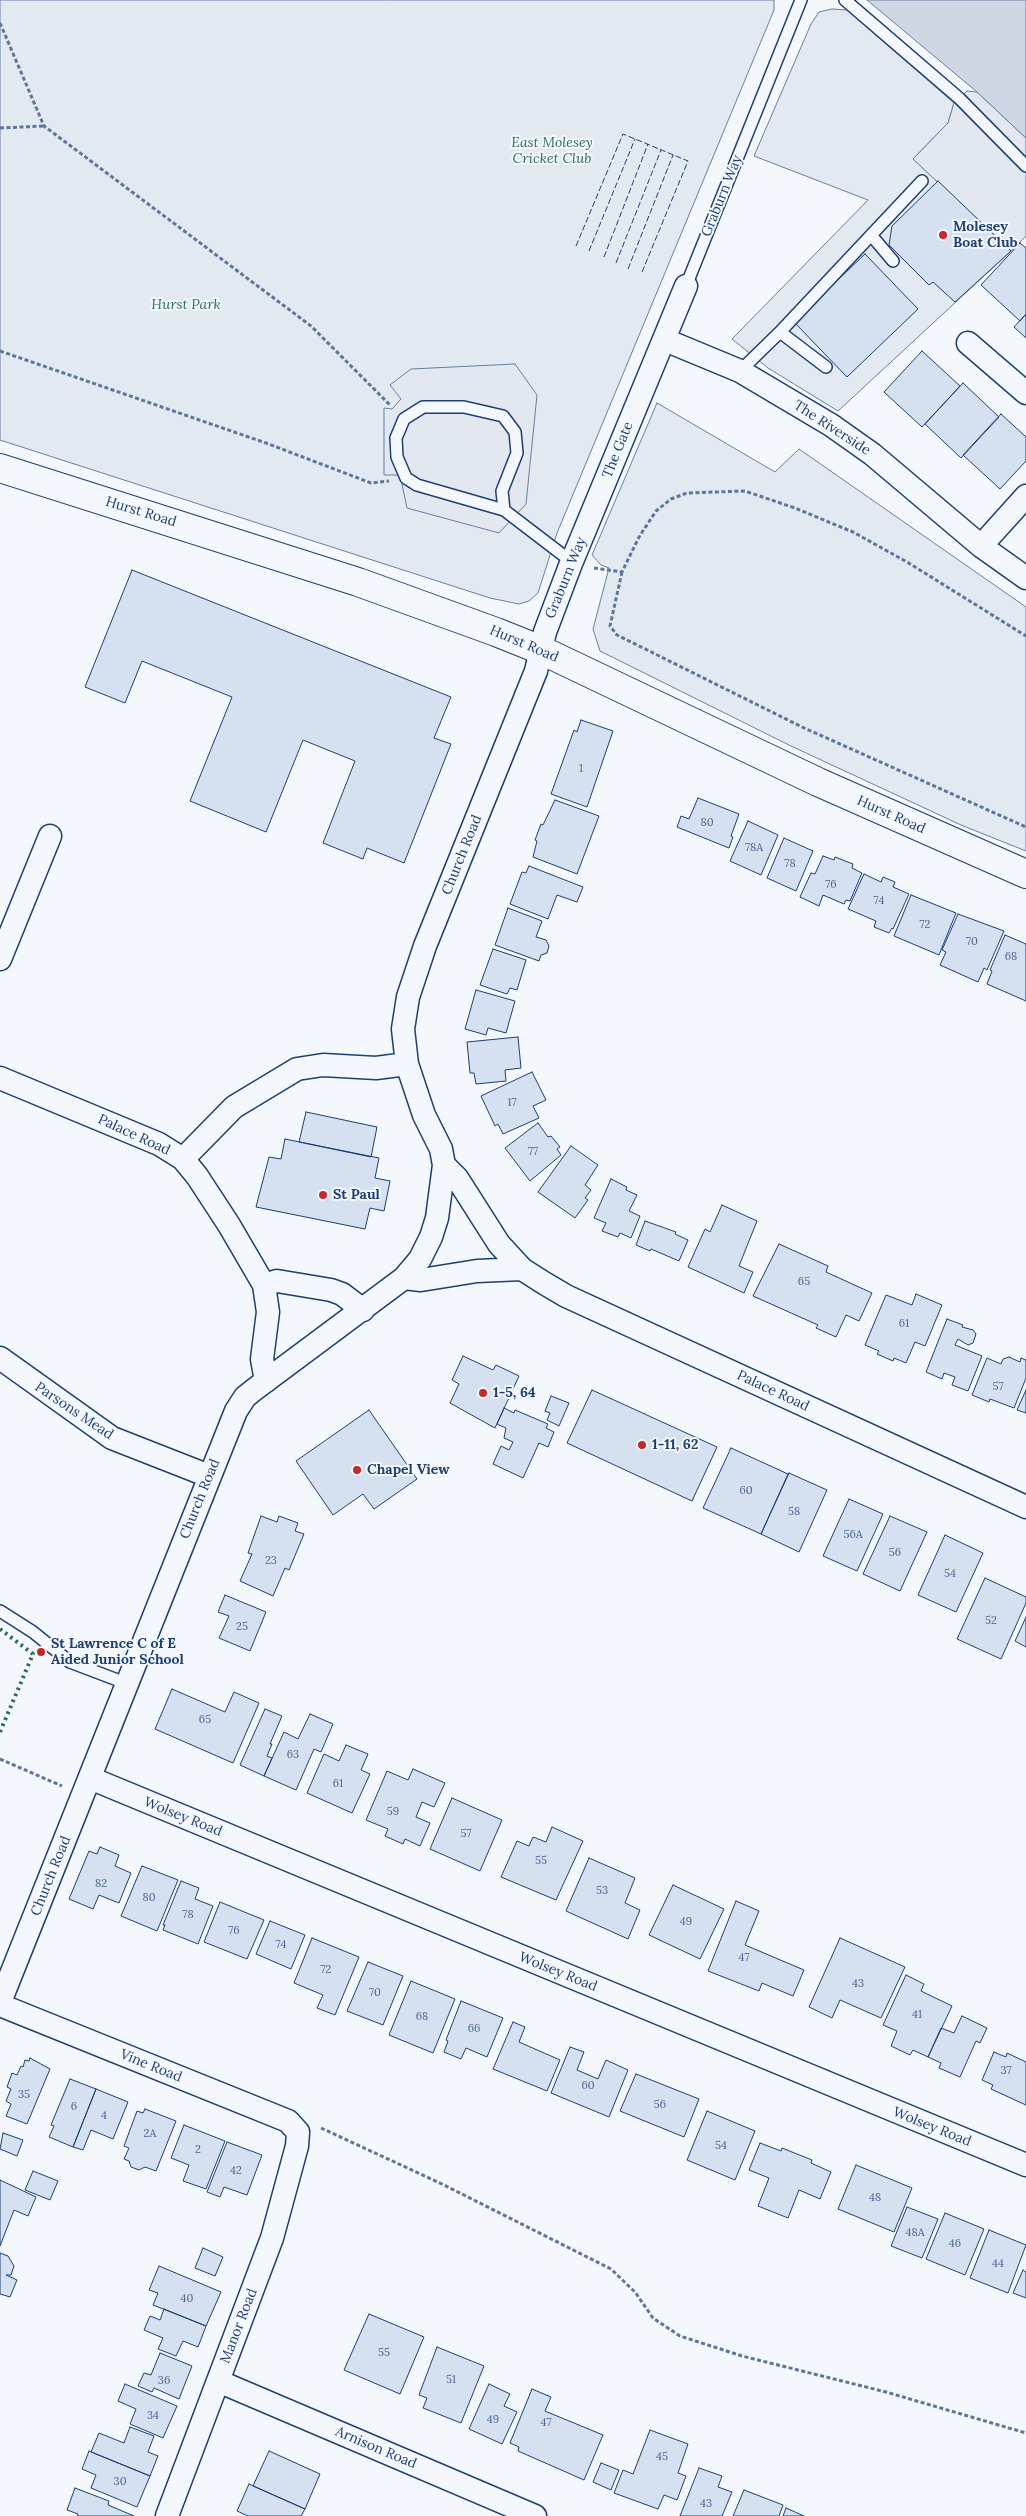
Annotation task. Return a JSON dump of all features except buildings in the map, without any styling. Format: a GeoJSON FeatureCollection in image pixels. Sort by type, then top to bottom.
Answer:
{"type":"FeatureCollection","features":[{"type":"Feature","properties":{"kind":"main road","name":"Hurst Road"},"geometry":{"type":"LineString","coordinates":[[2,473],[358,582],[541,650],[818,782],[1026,874]]}},
{"type":"Feature","properties":{"kind":"street","name":"Graburn Way"},"geometry":{"type":"LineString","coordinates":[[642,392],[686,286]]}},
{"type":"Feature","properties":{"kind":"street","name":"The Riverside"},"geometry":{"type":"LineString","coordinates":[[665,340],[740,371],[830,425],[872,454],[981,546],[1026,578]]}},
{"type":"Feature","properties":{"kind":"street"},"geometry":{"type":"LineString","coordinates":[[968,343],[1026,393]]}},
{"type":"Feature","properties":{"kind":"street","name":"The Gate"},"geometry":{"type":"LineString","coordinates":[[594,507],[642,392]]}},
{"type":"Feature","properties":{"kind":"street"},"geometry":{"type":"LineString","coordinates":[[981,546],[1026,496]]}},
{"type":"Feature","properties":{"kind":"street","name":"Graburn Way"},"geometry":{"type":"LineString","coordinates":[[541,650],[545,632],[594,507]]}},
{"type":"Feature","properties":{"kind":"street","name":"Church Road"},"geometry":{"type":"LineString","coordinates":[[0,2003],[236,1411],[245,1397],[404,1278],[420,1259],[431,1237],[437,1218],[444,1165],[441,1149],[424,1115],[407,1064],[403,1029],[408,997],[425,946],[536,671],[541,650]]}},
{"type":"Feature","properties":{"kind":"street"},"geometry":{"type":"LineString","coordinates":[[0,959],[50,836]]}},
{"type":"Feature","properties":{"kind":"street"},"geometry":{"type":"LineString","coordinates":[[183,1159],[234,1107],[284,1075],[297,1069],[323,1065],[376,1068],[407,1064]]}},
{"type":"Feature","properties":{"kind":"street","name":"Palace Road"},"geometry":{"type":"LineString","coordinates":[[0,1078],[159,1144],[183,1159],[213,1200],[264,1285],[268,1312],[262,1359],[266,1381]]}},
{"type":"Feature","properties":{"kind":"street","name":"Palace Road"},"geometry":{"type":"LineString","coordinates":[[444,1165],[456,1178],[499,1244],[522,1269],[566,1296],[1026,1507]]}},
{"type":"Feature","properties":{"kind":"street"},"geometry":{"type":"LineString","coordinates":[[404,1278],[421,1280],[477,1271],[522,1269]]}},
{"type":"Feature","properties":{"kind":"street"},"geometry":{"type":"LineString","coordinates":[[264,1285],[277,1281],[331,1290],[342,1294],[363,1310]]}},
{"type":"Feature","properties":{"kind":"street","name":"Parsons Mead"},"geometry":{"type":"LineString","coordinates":[[0,1358],[112,1438],[209,1476]]}},
{"type":"Feature","properties":{"kind":"street","name":"Wolsey Road"},"geometry":{"type":"LineString","coordinates":[[86,1787],[1026,2165]]}},
{"type":"Feature","properties":{"kind":"street","name":"Vine Road"},"geometry":{"type":"LineString","coordinates":[[0,2003],[288,2121],[298,2132]]}},
{"type":"Feature","properties":{"kind":"street","name":"Manor Road"},"geometry":{"type":"LineString","coordinates":[[167,2516],[272,2238],[296,2154],[298,2132]]}},
{"type":"Feature","properties":{"kind":"street","name":"Arnison Road"},"geometry":{"type":"LineString","coordinates":[[218,2381],[535,2516]]}},
{"type":"Feature","properties":{"kind":"lane"},"geometry":{"type":"LineString","coordinates":[[845,0],[959,98],[1026,166]]}},
{"type":"Feature","properties":{"kind":"lane","name":"Graburn Way"},"geometry":{"type":"LineString","coordinates":[[686,286],[796,1]]}},
{"type":"Feature","properties":{"kind":"lane"},"geometry":{"type":"LineString","coordinates":[[740,371],[780,332],[922,181]]}},
{"type":"Feature","properties":{"kind":"lane"},"geometry":{"type":"LineString","coordinates":[[871,235],[893,261]]}},
{"type":"Feature","properties":{"kind":"lane"},"geometry":{"type":"LineString","coordinates":[[780,332],[826,367]]}},
{"type":"Feature","properties":{"kind":"lane"},"geometry":{"type":"LineString","coordinates":[[504,510],[502,491],[517,453],[515,432],[502,416],[464,407],[423,406],[404,419],[396,438],[396,447],[397,457],[406,478],[417,485],[504,510],[572,562]]}},
{"type":"Feature","properties":{"kind":"lane"},"geometry":{"type":"LineString","coordinates":[[0,1610],[33,1632],[70,1662],[128,1684]]}},
{"type":"Feature","properties":{"kind":"path"},"geometry":{"type":"LineString","coordinates":[[0,23],[44,126],[311,326],[404,419]]}},
{"type":"Feature","properties":{"kind":"path"},"geometry":{"type":"LineString","coordinates":[[0,128],[44,126]]}},
{"type":"Feature","properties":{"kind":"path"},"geometry":{"type":"LineString","coordinates":[[0,351],[266,443],[371,483],[406,478]]}},
{"type":"Feature","properties":{"kind":"path"},"geometry":{"type":"LineString","coordinates":[[1026,636],[907,562],[853,532],[795,508],[745,491],[687,493],[671,499],[656,511],[639,537],[622,572],[610,626],[616,635],[802,728],[1026,827]]}},
{"type":"Feature","properties":{"kind":"path"},"geometry":{"type":"LineString","coordinates":[[572,562],[622,572]]}},
{"type":"Feature","properties":{"kind":"path"},"geometry":{"type":"LineString","coordinates":[[0,1759],[86,1787]]}},
{"type":"Feature","properties":{"kind":"path"},"geometry":{"type":"LineString","coordinates":[[298,2132],[321,2128],[442,2184],[611,2269],[635,2292],[653,2318],[680,2336],[742,2356],[886,2392],[1026,2433]]}},
{"type":"Feature","properties":{"kind":"green space","name":"Hurst Park"},"geometry":{"type":"Polygon","coordinates":[[[0,0],[774,0],[774,10],[557,533],[538,593],[529,601],[519,604],[490,598],[0,440],[0,0]]]}},
{"type":"Feature","properties":{"kind":"green space"},"geometry":{"type":"Polygon","coordinates":[[[832,9],[847,10],[954,103],[948,123],[913,159],[1011,251],[838,411],[768,368],[732,339],[868,200],[754,156],[811,24],[819,12],[832,9]]]}},
{"type":"Feature","properties":{"kind":"green space"},"geometry":{"type":"Polygon","coordinates":[[[657,403],[775,472],[799,449],[1026,607],[1026,851],[961,825],[791,746],[600,651],[593,629],[609,568],[601,565],[592,555],[657,403]]]}},
{"type":"Feature","properties":{"kind":"shaded area"},"geometry":{"type":"Polygon","coordinates":[[[867,0],[1026,0],[1026,138],[977,92],[867,0]]]}},
{"type":"Feature","properties":{"kind":"shaded area"},"geometry":{"type":"Polygon","coordinates":[[[967,91],[977,92],[1026,138],[1026,236],[1011,251],[913,159],[948,123],[954,103],[967,91]]]}},
{"type":"Feature","properties":{"kind":"shaded area"},"geometry":{"type":"Polygon","coordinates":[[[515,364],[537,395],[526,504],[499,533],[407,508],[400,475],[384,475],[384,408],[392,409],[401,399],[390,385],[411,369],[515,364]]]}},
{"type":"Feature","properties":{"kind":"hedge"},"geometry":{"type":"LineString","coordinates":[[0,1629],[33,1654],[0,1732]]}},
{"type":"Feature","properties":{"kind":"fence"},"geometry":{"type":"LineString","coordinates":[[576,246],[623,134],[688,161],[642,272]]}},
{"type":"Feature","properties":{"kind":"fence"},"geometry":{"type":"LineString","coordinates":[[589,251],[635,139]]}},
{"type":"Feature","properties":{"kind":"fence"},"geometry":{"type":"LineString","coordinates":[[604,257],[648,144]]}},
{"type":"Feature","properties":{"kind":"fence"},"geometry":{"type":"LineString","coordinates":[[616,263],[661,150]]}},
{"type":"Feature","properties":{"kind":"fence"},"geometry":{"type":"LineString","coordinates":[[628,269],[673,155]]}},
{"type":"Feature","properties":{"kind":"place","name":"Molesey Boat Club"},"geometry":{"type":"Point","coordinates":[943,235]}},
{"type":"Feature","properties":{"kind":"place","name":"St Paul"},"geometry":{"type":"Point","coordinates":[323,1195]}},
{"type":"Feature","properties":{"kind":"place","name":"1-5, 64"},"geometry":{"type":"Point","coordinates":[483,1393]}},
{"type":"Feature","properties":{"kind":"place","name":"1-11, 62"},"geometry":{"type":"Point","coordinates":[642,1445]}},
{"type":"Feature","properties":{"kind":"place","name":"Chapel View"},"geometry":{"type":"Point","coordinates":[357,1470]}},
{"type":"Feature","properties":{"kind":"place","name":"St Lawrence C of E Aided Junior School"},"geometry":{"type":"Point","coordinates":[41,1652]}},
{"type":"Feature","properties":{"kind":"park label","name":"East Molesey Cricket Club"},"geometry":{"type":"Point","coordinates":[552,152]}}]}
